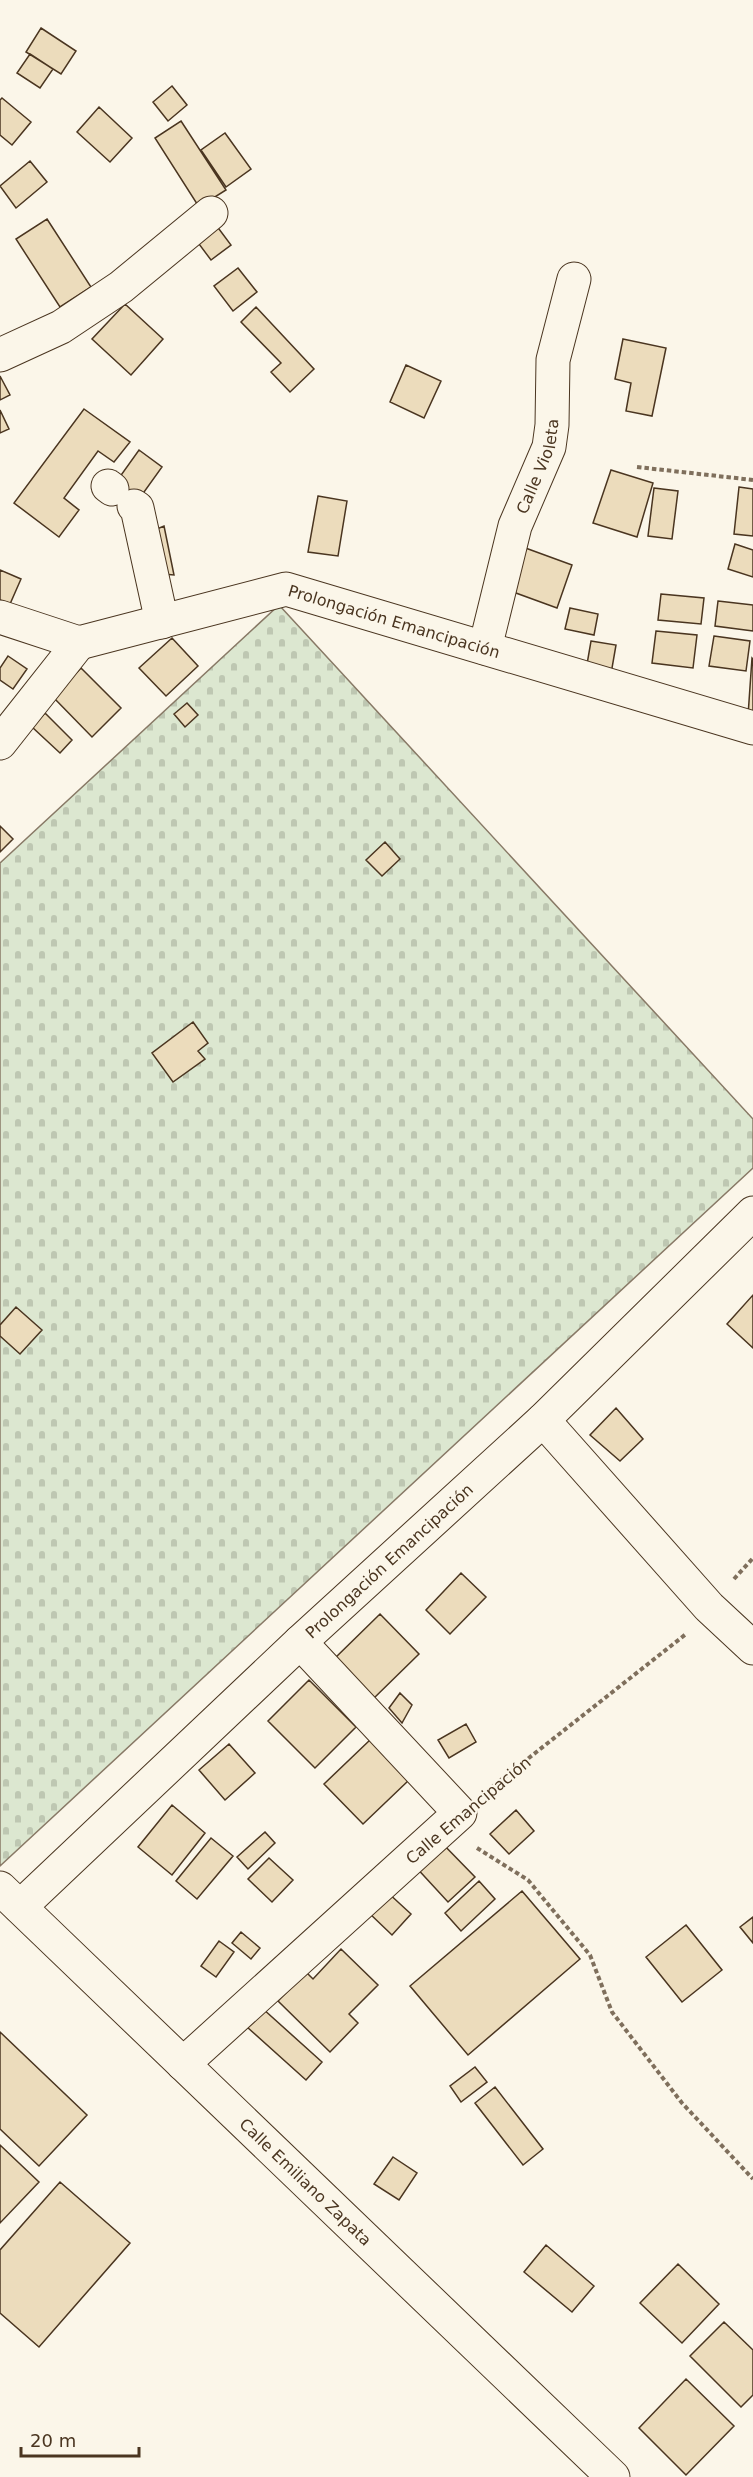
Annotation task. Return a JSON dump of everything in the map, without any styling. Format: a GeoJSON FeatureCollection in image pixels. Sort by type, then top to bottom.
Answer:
{"type":"FeatureCollection","features":[{"type":"Feature","properties":{"kind":"street"},"geometry":{"type":"LineString","coordinates":[[0,355],[61,327],[121,287],[212,213]]}},
{"type":"Feature","properties":{"kind":"street","name":"Calle Violeta"},"geometry":{"type":"LineString","coordinates":[[485,648],[515,526],[549,447],[552,425],[553,360],[574,279]]}},
{"type":"Feature","properties":{"kind":"street"},"geometry":{"type":"LineString","coordinates":[[118,494],[137,508],[162,622]]}},
{"type":"Feature","properties":{"kind":"street","name":"Prolongación Emancipación"},"geometry":{"type":"LineString","coordinates":[[79,643],[286,589],[753,728]]}},
{"type":"Feature","properties":{"kind":"street"},"geometry":{"type":"LineString","coordinates":[[0,617],[79,643],[0,743]]}},
{"type":"Feature","properties":{"kind":"street","name":"Prolongación Emancipación"},"geometry":{"type":"LineString","coordinates":[[10,1897],[300,1642],[543,1420],[753,1213]]}},
{"type":"Feature","properties":{"kind":"street"},"geometry":{"type":"LineString","coordinates":[[543,1420],[709,1607],[753,1648]]}},
{"type":"Feature","properties":{"kind":"street"},"geometry":{"type":"LineString","coordinates":[[300,1642],[460,1813]]}},
{"type":"Feature","properties":{"kind":"street","name":"Calle Emancipación"},"geometry":{"type":"LineString","coordinates":[[183,2064],[460,1813]]}},
{"type":"Feature","properties":{"kind":"street","name":"Calle Emiliano Zapata"},"geometry":{"type":"LineString","coordinates":[[10,1897],[613,2477]]}},
{"type":"Feature","properties":{"kind":"path"},"geometry":{"type":"LineString","coordinates":[[637,467],[753,480]]}},
{"type":"Feature","properties":{"kind":"path","name":"Calle Emancipación"},"geometry":{"type":"LineString","coordinates":[[460,1813],[695,1626],[753,1558]]}},
{"type":"Feature","properties":{"kind":"path"},"geometry":{"type":"LineString","coordinates":[[460,1813],[477,1848],[528,1880],[590,1955],[612,2012],[682,2103],[753,2179]]}},
{"type":"Feature","properties":{"kind":"green space"},"geometry":{"type":"Polygon","coordinates":[[[279,605],[753,1119],[753,1168],[0,1866],[0,863],[279,605]]]}},
{"type":"Feature","properties":{"kind":"building"},"geometry":{"type":"Polygon","coordinates":[[[41,28],[76,51],[61,74],[26,52],[41,28]]]}},
{"type":"Feature","properties":{"kind":"building"},"geometry":{"type":"Polygon","coordinates":[[[30,54],[53,69],[40,88],[17,73],[30,54]]]}},
{"type":"Feature","properties":{"kind":"building"},"geometry":{"type":"Polygon","coordinates":[[[172,86],[187,105],[168,121],[153,102],[172,86]]]}},
{"type":"Feature","properties":{"kind":"building"},"geometry":{"type":"Polygon","coordinates":[[[2,98],[31,122],[12,145],[0,135],[0,100],[2,98]]]}},
{"type":"Feature","properties":{"kind":"building"},"geometry":{"type":"Polygon","coordinates":[[[99,107],[132,138],[110,162],[77,132],[99,107]]]}},
{"type":"Feature","properties":{"kind":"building"},"geometry":{"type":"Polygon","coordinates":[[[181,121],[226,190],[199,207],[155,138],[181,121]]]}},
{"type":"Feature","properties":{"kind":"building"},"geometry":{"type":"Polygon","coordinates":[[[225,133],[251,169],[226,187],[201,150],[225,133]]]}},
{"type":"Feature","properties":{"kind":"building"},"geometry":{"type":"Polygon","coordinates":[[[30,161],[47,182],[16,208],[0,186],[30,161]]]}},
{"type":"Feature","properties":{"kind":"building"},"geometry":{"type":"Polygon","coordinates":[[[47,219],[91,287],[60,307],[16,239],[47,219]]]}},
{"type":"Feature","properties":{"kind":"building"},"geometry":{"type":"Polygon","coordinates":[[[216,225],[231,245],[211,260],[196,240],[216,225]]]}},
{"type":"Feature","properties":{"kind":"building"},"geometry":{"type":"Polygon","coordinates":[[[238,268],[257,292],[233,311],[214,286],[238,268]]]}},
{"type":"Feature","properties":{"kind":"building"},"geometry":{"type":"Polygon","coordinates":[[[125,304],[163,339],[131,375],[92,339],[125,304]]]}},
{"type":"Feature","properties":{"kind":"building"},"geometry":{"type":"Polygon","coordinates":[[[256,307],[314,369],[290,392],[271,372],[281,363],[241,322],[256,307]]]}},
{"type":"Feature","properties":{"kind":"building"},"geometry":{"type":"Polygon","coordinates":[[[623,339],[666,348],[652,416],[626,411],[631,383],[615,379],[623,339]]]}},
{"type":"Feature","properties":{"kind":"building"},"geometry":{"type":"Polygon","coordinates":[[[406,365],[441,381],[424,418],[390,402],[406,365]]]}},
{"type":"Feature","properties":{"kind":"building"},"geometry":{"type":"Polygon","coordinates":[[[0,376],[10,395],[0,400],[0,376]]]}},
{"type":"Feature","properties":{"kind":"building"},"geometry":{"type":"Polygon","coordinates":[[[84,409],[130,442],[114,462],[98,451],[64,498],[79,510],[59,537],[14,503],[84,409]]]}},
{"type":"Feature","properties":{"kind":"building"},"geometry":{"type":"Polygon","coordinates":[[[0,410],[9,429],[0,433],[0,410]]]}},
{"type":"Feature","properties":{"kind":"building"},"geometry":{"type":"Polygon","coordinates":[[[139,450],[162,467],[134,506],[109,492],[139,450]]]}},
{"type":"Feature","properties":{"kind":"building"},"geometry":{"type":"Polygon","coordinates":[[[611,470],[653,483],[637,537],[593,523],[611,470]]]}},
{"type":"Feature","properties":{"kind":"building"},"geometry":{"type":"Polygon","coordinates":[[[739,487],[753,489],[753,536],[734,534],[739,487]]]}},
{"type":"Feature","properties":{"kind":"building"},"geometry":{"type":"Polygon","coordinates":[[[654,488],[678,491],[672,539],[648,536],[654,488]]]}},
{"type":"Feature","properties":{"kind":"building"},"geometry":{"type":"Polygon","coordinates":[[[318,496],[347,501],[338,556],[308,552],[318,496]]]}},
{"type":"Feature","properties":{"kind":"building"},"geometry":{"type":"Polygon","coordinates":[[[164,526],[174,575],[163,574],[152,531],[164,526]]]}},
{"type":"Feature","properties":{"kind":"building"},"geometry":{"type":"Polygon","coordinates":[[[735,544],[753,550],[753,577],[728,569],[735,544]]]}},
{"type":"Feature","properties":{"kind":"building"},"geometry":{"type":"Polygon","coordinates":[[[520,546],[572,565],[557,608],[505,589],[520,546]]]}},
{"type":"Feature","properties":{"kind":"building"},"geometry":{"type":"Polygon","coordinates":[[[0,570],[21,579],[10,604],[0,600],[0,570]]]}},
{"type":"Feature","properties":{"kind":"building"},"geometry":{"type":"Polygon","coordinates":[[[661,594],[704,598],[701,624],[658,620],[661,594]]]}},
{"type":"Feature","properties":{"kind":"building"},"geometry":{"type":"Polygon","coordinates":[[[718,601],[753,605],[753,631],[715,626],[718,601]]]}},
{"type":"Feature","properties":{"kind":"building"},"geometry":{"type":"Polygon","coordinates":[[[570,608],[598,614],[594,635],[565,629],[570,608]]]}},
{"type":"Feature","properties":{"kind":"building"},"geometry":{"type":"Polygon","coordinates":[[[656,631],[697,635],[693,668],[652,663],[656,631]]]}},
{"type":"Feature","properties":{"kind":"building"},"geometry":{"type":"Polygon","coordinates":[[[714,636],[750,641],[746,671],[709,666],[714,636]]]}},
{"type":"Feature","properties":{"kind":"building"},"geometry":{"type":"Polygon","coordinates":[[[172,638],[198,666],[166,696],[139,668],[172,638]]]}},
{"type":"Feature","properties":{"kind":"building"},"geometry":{"type":"Polygon","coordinates":[[[591,641],[616,645],[611,674],[586,670],[591,641]]]}},
{"type":"Feature","properties":{"kind":"building"},"geometry":{"type":"Polygon","coordinates":[[[8,656],[27,669],[13,689],[0,680],[0,668],[8,656]]]}},
{"type":"Feature","properties":{"kind":"building"},"geometry":{"type":"Polygon","coordinates":[[[753,659],[753,717],[748,716],[753,659]]]}},
{"type":"Feature","properties":{"kind":"building"},"geometry":{"type":"Polygon","coordinates":[[[81,668],[121,708],[92,737],[53,697],[81,668]]]}},
{"type":"Feature","properties":{"kind":"building"},"geometry":{"type":"Polygon","coordinates":[[[187,703],[198,715],[185,727],[174,714],[187,703]]]}},
{"type":"Feature","properties":{"kind":"building"},"geometry":{"type":"Polygon","coordinates":[[[45,713],[72,740],[60,753],[32,727],[45,713]]]}},
{"type":"Feature","properties":{"kind":"building"},"geometry":{"type":"Polygon","coordinates":[[[0,826],[13,839],[0,852],[0,826]]]}},
{"type":"Feature","properties":{"kind":"building"},"geometry":{"type":"Polygon","coordinates":[[[385,842],[400,859],[382,876],[366,860],[385,842]]]}},
{"type":"Feature","properties":{"kind":"building"},"geometry":{"type":"Polygon","coordinates":[[[193,1022],[208,1043],[198,1051],[205,1059],[173,1082],[152,1053],[193,1022]]]}},
{"type":"Feature","properties":{"kind":"building"},"geometry":{"type":"Polygon","coordinates":[[[753,1295],[753,1348],[727,1324],[753,1295]]]}},
{"type":"Feature","properties":{"kind":"building"},"geometry":{"type":"Polygon","coordinates":[[[16,1307],[42,1330],[20,1354],[0,1336],[0,1325],[16,1307]]]}},
{"type":"Feature","properties":{"kind":"building"},"geometry":{"type":"Polygon","coordinates":[[[616,1408],[643,1439],[620,1461],[590,1435],[616,1408]]]}},
{"type":"Feature","properties":{"kind":"building"},"geometry":{"type":"Polygon","coordinates":[[[461,1573],[486,1597],[450,1634],[426,1610],[461,1573]]]}},
{"type":"Feature","properties":{"kind":"building"},"geometry":{"type":"Polygon","coordinates":[[[380,1614],[419,1654],[372,1700],[332,1661],[380,1614]]]}},
{"type":"Feature","properties":{"kind":"building"},"geometry":{"type":"Polygon","coordinates":[[[309,1680],[356,1727],[315,1768],[268,1721],[309,1680]]]}},
{"type":"Feature","properties":{"kind":"building"},"geometry":{"type":"Polygon","coordinates":[[[400,1693],[412,1705],[402,1723],[389,1708],[400,1693]]]}},
{"type":"Feature","properties":{"kind":"building"},"geometry":{"type":"Polygon","coordinates":[[[466,1724],[476,1742],[449,1758],[438,1740],[466,1724]]]}},
{"type":"Feature","properties":{"kind":"building"},"geometry":{"type":"Polygon","coordinates":[[[371,1739],[409,1780],[363,1824],[324,1784],[371,1739]]]}},
{"type":"Feature","properties":{"kind":"building"},"geometry":{"type":"Polygon","coordinates":[[[229,1744],[255,1773],[225,1800],[199,1770],[229,1744]]]}},
{"type":"Feature","properties":{"kind":"building"},"geometry":{"type":"Polygon","coordinates":[[[172,1805],[205,1833],[172,1875],[138,1847],[172,1805]]]}},
{"type":"Feature","properties":{"kind":"building"},"geometry":{"type":"Polygon","coordinates":[[[516,1810],[534,1831],[509,1854],[490,1834],[516,1810]]]}},
{"type":"Feature","properties":{"kind":"building"},"geometry":{"type":"Polygon","coordinates":[[[265,1832],[275,1843],[248,1869],[237,1857],[265,1832]]]}},
{"type":"Feature","properties":{"kind":"building"},"geometry":{"type":"Polygon","coordinates":[[[211,1838],[233,1856],[197,1899],[176,1881],[211,1838]]]}},
{"type":"Feature","properties":{"kind":"building"},"geometry":{"type":"Polygon","coordinates":[[[439,1840],[475,1877],[448,1902],[413,1864],[439,1840]]]}},
{"type":"Feature","properties":{"kind":"building"},"geometry":{"type":"Polygon","coordinates":[[[269,1858],[293,1880],[272,1902],[248,1879],[269,1858]]]}},
{"type":"Feature","properties":{"kind":"building"},"geometry":{"type":"Polygon","coordinates":[[[479,1881],[495,1899],[461,1931],[445,1913],[479,1881]]]}},
{"type":"Feature","properties":{"kind":"building"},"geometry":{"type":"Polygon","coordinates":[[[386,1891],[411,1914],[392,1935],[368,1912],[386,1891]]]}},
{"type":"Feature","properties":{"kind":"building"},"geometry":{"type":"Polygon","coordinates":[[[522,1891],[580,1959],[468,2055],[410,1986],[522,1891]]]}},
{"type":"Feature","properties":{"kind":"building"},"geometry":{"type":"Polygon","coordinates":[[[753,1917],[753,1943],[740,1927],[753,1917]]]}},
{"type":"Feature","properties":{"kind":"building"},"geometry":{"type":"Polygon","coordinates":[[[686,1925],[722,1970],[682,2002],[646,1957],[686,1925]]]}},
{"type":"Feature","properties":{"kind":"building"},"geometry":{"type":"Polygon","coordinates":[[[241,1932],[260,1948],[251,1959],[232,1943],[241,1932]]]}},
{"type":"Feature","properties":{"kind":"building"},"geometry":{"type":"Polygon","coordinates":[[[219,1941],[234,1952],[216,1977],[201,1966],[219,1941]]]}},
{"type":"Feature","properties":{"kind":"building"},"geometry":{"type":"Polygon","coordinates":[[[341,1949],[378,1985],[349,2014],[358,2023],[330,2052],[278,2001],[306,1972],[313,1979],[341,1949]]]}},
{"type":"Feature","properties":{"kind":"building"},"geometry":{"type":"Polygon","coordinates":[[[262,2008],[322,2062],[306,2080],[247,2027],[262,2008]]]}},
{"type":"Feature","properties":{"kind":"building"},"geometry":{"type":"Polygon","coordinates":[[[0,2032],[87,2115],[39,2166],[0,2129],[0,2032]]]}},
{"type":"Feature","properties":{"kind":"building"},"geometry":{"type":"Polygon","coordinates":[[[475,2067],[487,2082],[461,2102],[450,2086],[475,2067]]]}},
{"type":"Feature","properties":{"kind":"building"},"geometry":{"type":"Polygon","coordinates":[[[495,2087],[543,2149],[523,2165],[475,2103],[495,2087]]]}},
{"type":"Feature","properties":{"kind":"building"},"geometry":{"type":"Polygon","coordinates":[[[0,2145],[39,2182],[0,2223],[0,2145]]]}},
{"type":"Feature","properties":{"kind":"building"},"geometry":{"type":"Polygon","coordinates":[[[393,2157],[417,2173],[399,2200],[374,2184],[393,2157]]]}},
{"type":"Feature","properties":{"kind":"building"},"geometry":{"type":"Polygon","coordinates":[[[60,2182],[130,2243],[39,2347],[0,2313],[0,2250],[60,2182]]]}},
{"type":"Feature","properties":{"kind":"building"},"geometry":{"type":"Polygon","coordinates":[[[546,2245],[594,2286],[572,2312],[524,2272],[546,2245]]]}},
{"type":"Feature","properties":{"kind":"building"},"geometry":{"type":"Polygon","coordinates":[[[678,2264],[719,2304],[682,2343],[640,2303],[678,2264]]]}},
{"type":"Feature","properties":{"kind":"building"},"geometry":{"type":"Polygon","coordinates":[[[724,2322],[753,2350],[753,2395],[741,2407],[690,2356],[724,2322]]]}},
{"type":"Feature","properties":{"kind":"building"},"geometry":{"type":"Polygon","coordinates":[[[686,2379],[734,2426],[686,2475],[639,2428],[686,2379]]]}}]}
